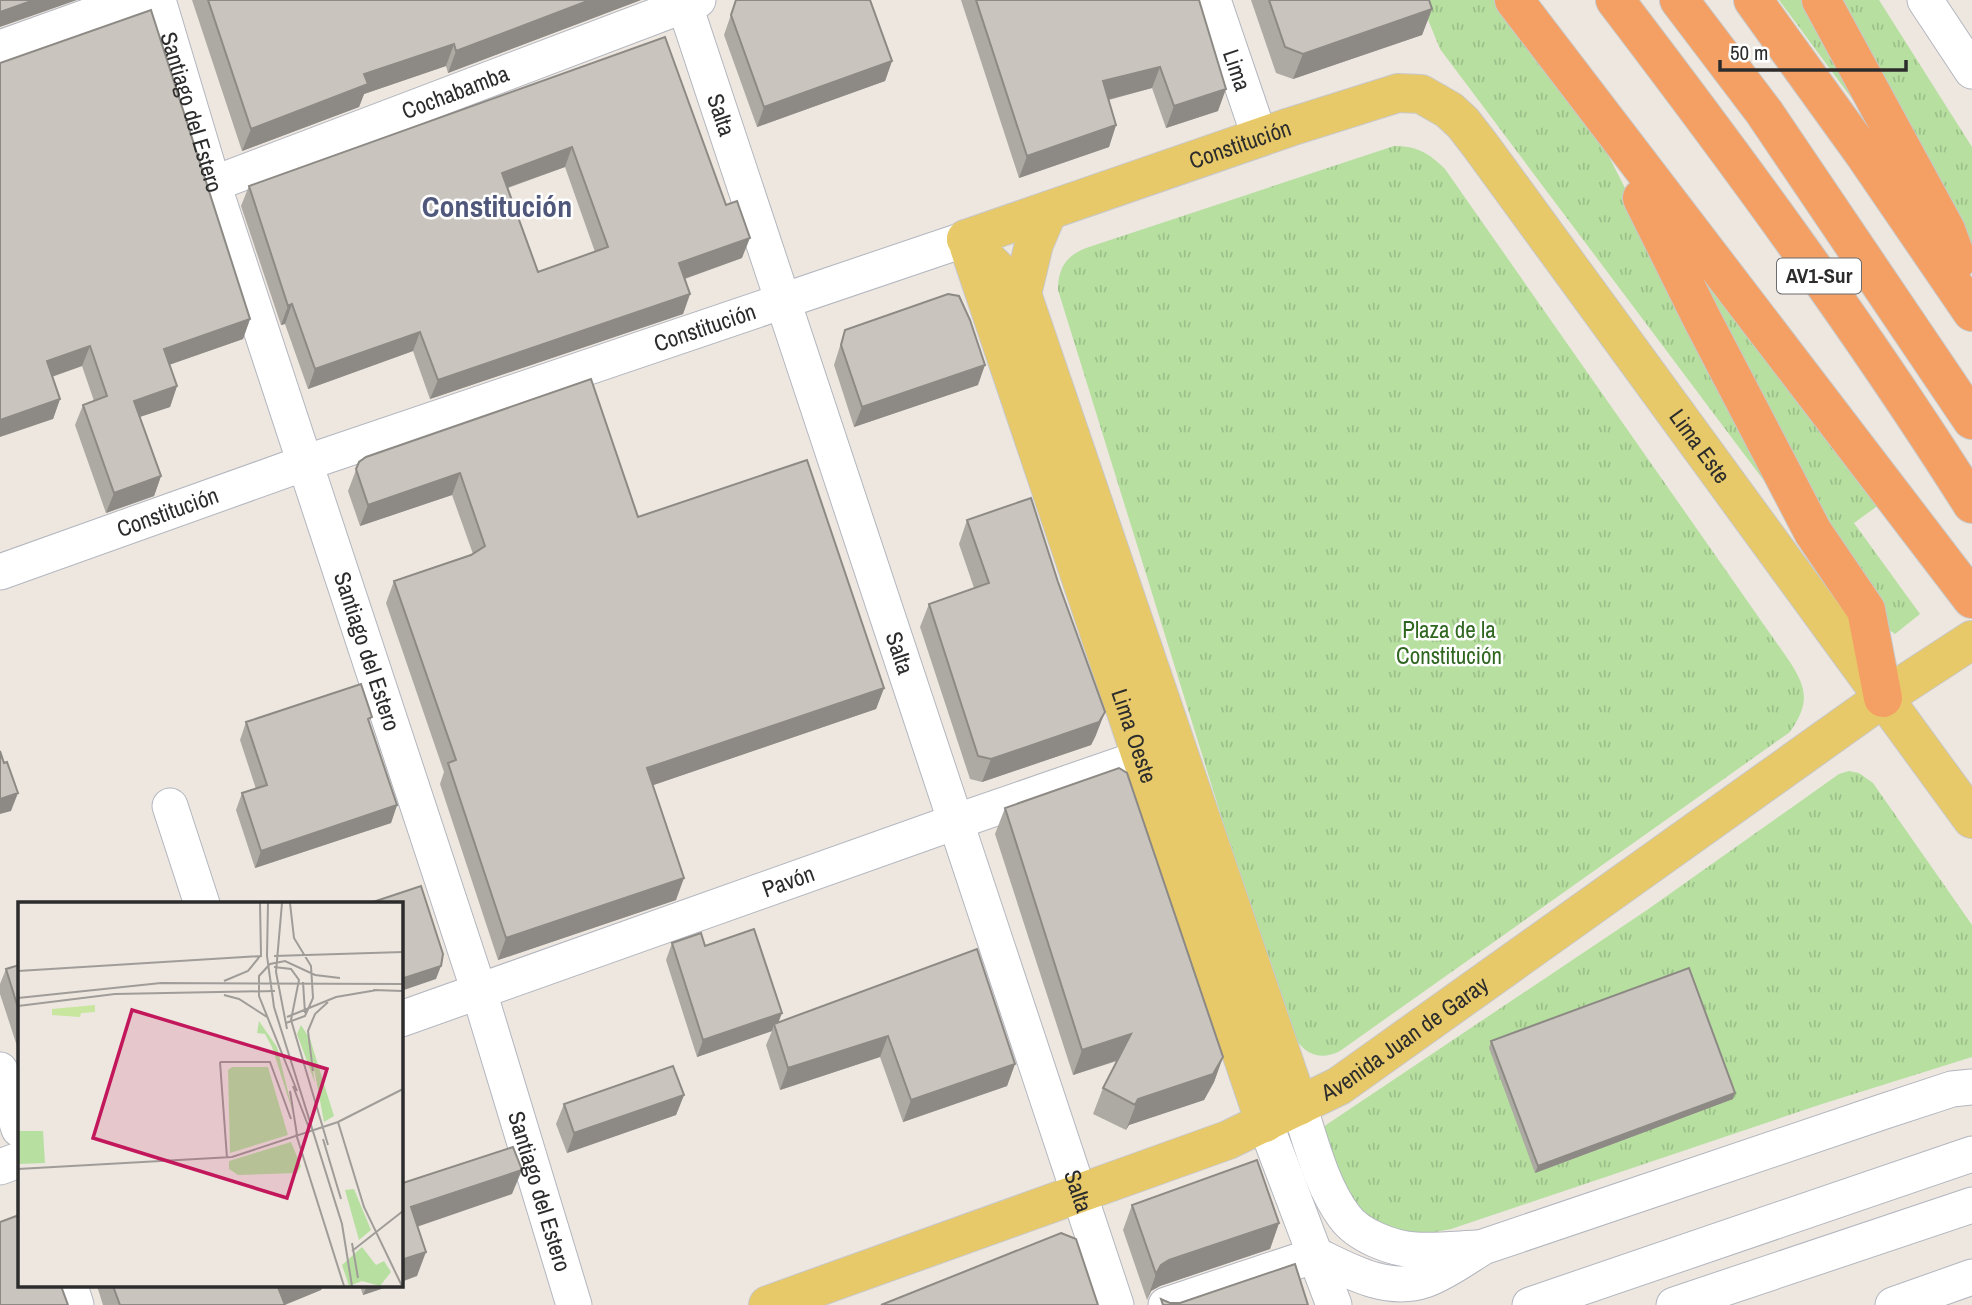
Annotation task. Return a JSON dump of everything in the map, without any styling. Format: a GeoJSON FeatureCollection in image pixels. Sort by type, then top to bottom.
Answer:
{"type":"FeatureCollection","features":[{"type":"Feature","properties":{"kind":"highway"},"geometry":{"type":"LineString","coordinates":[[1514,0],[1972,581]]}},
{"type":"Feature","properties":{"kind":"highway"},"geometry":{"type":"LineString","coordinates":[[1544,0],[1871,454],[1972,599]]}},
{"type":"Feature","properties":{"kind":"highway","name":"AV1-Sur"},"geometry":{"type":"LineString","coordinates":[[1615,0],[1781,222],[1926,431],[1972,504]]}},
{"type":"Feature","properties":{"kind":"highway","name":"AV1-Sur"},"geometry":{"type":"LineString","coordinates":[[1679,0],[1764,112],[1972,419]]}},
{"type":"Feature","properties":{"kind":"highway"},"geometry":{"type":"LineString","coordinates":[[1752,0],[1864,154],[1972,312]]}},
{"type":"Feature","properties":{"kind":"highway"},"geometry":{"type":"LineString","coordinates":[[1821,0],[1947,230],[1972,306]]}},
{"type":"Feature","properties":{"kind":"highway"},"geometry":{"type":"LineString","coordinates":[[1578,83],[1629,172],[1813,532],[1866,610],[1883,698]]}},
{"type":"Feature","properties":{"kind":"main road","name":"Constitución"},"geometry":{"type":"LineString","coordinates":[[966,239],[1260,138],[1398,93],[1410,93]]}},
{"type":"Feature","properties":{"kind":"main road","name":"Lima Este"},"geometry":{"type":"LineString","coordinates":[[1410,93],[1421,94],[1434,100],[1463,122],[1972,819]]}},
{"type":"Feature","properties":{"kind":"main road"},"geometry":{"type":"LineString","coordinates":[[1022,294],[1034,244],[1048,211]]}},
{"type":"Feature","properties":{"kind":"main road","name":"Lima Oeste"},"geometry":{"type":"LineString","coordinates":[[966,239],[1022,294],[1159,752],[1265,1123]]}},
{"type":"Feature","properties":{"kind":"main road","name":"Lima Oeste"},"geometry":{"type":"LineString","coordinates":[[966,239],[1159,752],[1299,1106]]}},
{"type":"Feature","properties":{"kind":"main road","name":"Avenida Juan de Garay"},"geometry":{"type":"LineString","coordinates":[[768,1305],[1228,1140],[1339,1086],[1883,698],[1972,640]]}},
{"type":"Feature","properties":{"kind":"street"},"geometry":{"type":"LineString","coordinates":[[0,48],[134,0]]}},
{"type":"Feature","properties":{"kind":"street","name":"Santiago del Estero"},"geometry":{"type":"LineString","coordinates":[[158,0],[213,184],[479,991],[574,1305]]}},
{"type":"Feature","properties":{"kind":"street","name":"Lima"},"geometry":{"type":"LineString","coordinates":[[1213,0],[1260,138]]}},
{"type":"Feature","properties":{"kind":"street"},"geometry":{"type":"LineString","coordinates":[[1926,0],[1972,71]]}},
{"type":"Feature","properties":{"kind":"street","name":"Cochabamba"},"geometry":{"type":"LineString","coordinates":[[213,184],[689,2]]}},
{"type":"Feature","properties":{"kind":"street","name":"Salta"},"geometry":{"type":"LineString","coordinates":[[689,2],[781,300],[1116,1305]]}},
{"type":"Feature","properties":{"kind":"street","name":"Constitución"},"geometry":{"type":"LineString","coordinates":[[0,572],[305,463],[966,239]]}},
{"type":"Feature","properties":{"kind":"street","name":"Pavón"},"geometry":{"type":"LineString","coordinates":[[402,1020],[1159,752]]}},
{"type":"Feature","properties":{"kind":"street"},"geometry":{"type":"LineString","coordinates":[[170,806],[201,902]]}},
{"type":"Feature","properties":{"kind":"street"},"geometry":{"type":"LineString","coordinates":[[0,1070],[18,1126]]}},
{"type":"Feature","properties":{"kind":"street"},"geometry":{"type":"LineString","coordinates":[[1166,1305],[1316,1255],[1384,1283],[1426,1280],[1483,1247],[1965,1084]]}},
{"type":"Feature","properties":{"kind":"street"},"geometry":{"type":"LineString","coordinates":[[1299,1106],[1329,1189],[1345,1218],[1370,1237],[1391,1246],[1415,1250],[1483,1247]]}},
{"type":"Feature","properties":{"kind":"street","name":"Lima Oeste"},"geometry":{"type":"LineString","coordinates":[[1265,1123],[1316,1255],[1339,1300]]}},
{"type":"Feature","properties":{"kind":"street"},"geometry":{"type":"LineString","coordinates":[[1530,1305],[1972,1154]]}},
{"type":"Feature","properties":{"kind":"street"},"geometry":{"type":"LineString","coordinates":[[0,1167],[18,1160]]}},
{"type":"Feature","properties":{"kind":"street"},"geometry":{"type":"LineString","coordinates":[[1674,1305],[1972,1205]]}},
{"type":"Feature","properties":{"kind":"street"},"geometry":{"type":"LineString","coordinates":[[1892,1305],[1972,1277]]}},
{"type":"Feature","properties":{"kind":"street"},"geometry":{"type":"LineString","coordinates":[[71,1288],[76,1305]]}},
{"type":"Feature","properties":{"kind":"green space"},"geometry":{"type":"Polygon","coordinates":[[[1420,0],[1494,0],[1604,147],[1798,526],[1440,49],[1420,0]]]}},
{"type":"Feature","properties":{"kind":"green space"},"geometry":{"type":"Polygon","coordinates":[[[1779,0],[1810,0],[1901,165],[1779,0]]]}},
{"type":"Feature","properties":{"kind":"green space"},"geometry":{"type":"Polygon","coordinates":[[[1840,0],[1879,0],[1972,147],[1972,256],[1840,0]]]}},
{"type":"Feature","properties":{"kind":"green space","name":"Plaza de la Constitución"},"geometry":{"type":"Polygon","coordinates":[[[1394,146],[1409,147],[1422,152],[1445,169],[1790,662],[1800,681],[1804,697],[1801,713],[1790,732],[1340,1051],[1321,1056],[1307,1051],[1295,1039],[1285,1022],[1058,290],[1058,282],[1068,259],[1086,248],[1394,146]]]}},
{"type":"Feature","properties":{"kind":"green space"},"geometry":{"type":"Polygon","coordinates":[[[1682,229],[1883,502],[1854,523],[1920,614],[1895,634],[1878,622],[1745,387],[1682,229]]]}},
{"type":"Feature","properties":{"kind":"green space"},"geometry":{"type":"Polygon","coordinates":[[[1849,771],[1859,773],[1873,783],[1972,925],[1972,1057],[1822,1104],[1451,1229],[1425,1234],[1386,1227],[1347,1202],[1323,1128],[1326,1125],[1647,910],[1839,774],[1849,771]]]}},
{"type":"Feature","properties":{"kind":"building"},"geometry":{"type":"Polygon","coordinates":[[[0,0],[34,0],[0,12],[0,0]]]}},
{"type":"Feature","properties":{"kind":"building"},"geometry":{"type":"Polygon","coordinates":[[[208,0],[590,0],[456,51],[454,44],[364,74],[368,84],[251,129],[208,0]]]}},
{"type":"Feature","properties":{"kind":"building"},"geometry":{"type":"Polygon","coordinates":[[[736,0],[870,0],[892,61],[764,107],[731,15],[736,0]]]}},
{"type":"Feature","properties":{"kind":"building"},"geometry":{"type":"Polygon","coordinates":[[[976,0],[1199,0],[1226,89],[1174,106],[1160,67],[1103,81],[1116,125],[1027,156],[976,0]]]}},
{"type":"Feature","properties":{"kind":"building"},"geometry":{"type":"Polygon","coordinates":[[[1269,0],[1429,0],[1432,9],[1303,54],[1285,47],[1269,0]]]}},
{"type":"Feature","properties":{"kind":"building"},"geometry":{"type":"Polygon","coordinates":[[[151,10],[250,319],[164,349],[177,386],[134,401],[161,476],[114,493],[83,405],[107,396],[90,346],[47,361],[60,399],[0,420],[0,63],[151,10]]]}},
{"type":"Feature","properties":{"kind":"building"},"geometry":{"type":"Polygon","coordinates":[[[665,37],[726,205],[737,201],[750,238],[679,263],[690,294],[438,380],[420,332],[315,369],[292,304],[288,306],[249,186],[665,37]],[[572,147],[502,173],[538,272],[608,247],[572,147]]]}},
{"type":"Feature","properties":{"kind":"building"},"geometry":{"type":"Polygon","coordinates":[[[948,294],[959,296],[985,365],[862,407],[841,345],[845,330],[948,294]]]}},
{"type":"Feature","properties":{"kind":"building"},"geometry":{"type":"Polygon","coordinates":[[[591,379],[638,517],[807,460],[884,688],[647,768],[684,878],[506,938],[448,763],[456,760],[394,581],[471,555],[485,546],[460,473],[368,505],[356,469],[359,462],[366,457],[591,379]]]}},
{"type":"Feature","properties":{"kind":"building"},"geometry":{"type":"Polygon","coordinates":[[[1031,498],[1105,712],[1099,722],[991,759],[978,756],[929,604],[989,583],[967,520],[1031,498]]]}},
{"type":"Feature","properties":{"kind":"building"},"geometry":{"type":"Polygon","coordinates":[[[361,684],[372,717],[368,719],[397,805],[261,851],[242,793],[267,785],[246,722],[361,684]]]}},
{"type":"Feature","properties":{"kind":"building"},"geometry":{"type":"Polygon","coordinates":[[[0,751],[4,763],[7,762],[18,793],[0,799],[0,751]]]}},
{"type":"Feature","properties":{"kind":"building"},"geometry":{"type":"Polygon","coordinates":[[[1119,768],[1127,773],[1223,1057],[1213,1074],[1138,1099],[1135,1105],[1103,1088],[1131,1034],[1082,1050],[1005,808],[1119,768]]]}},
{"type":"Feature","properties":{"kind":"building"},"geometry":{"type":"Polygon","coordinates":[[[421,886],[443,954],[441,966],[402,979],[402,902],[373,902],[421,886]]]}},
{"type":"Feature","properties":{"kind":"building"},"geometry":{"type":"Polygon","coordinates":[[[754,929],[782,1013],[703,1040],[672,943],[701,933],[705,946],[754,929]]]}},
{"type":"Feature","properties":{"kind":"building"},"geometry":{"type":"Polygon","coordinates":[[[977,949],[1015,1064],[911,1100],[888,1036],[788,1068],[774,1024],[977,949]]]}},
{"type":"Feature","properties":{"kind":"building"},"geometry":{"type":"Polygon","coordinates":[[[18,965],[18,1008],[6,969],[18,965]]]}},
{"type":"Feature","properties":{"kind":"building"},"geometry":{"type":"Polygon","coordinates":[[[1689,968],[1735,1093],[1538,1166],[1491,1041],[1689,968]]]}},
{"type":"Feature","properties":{"kind":"building"},"geometry":{"type":"Polygon","coordinates":[[[673,1066],[684,1095],[574,1133],[564,1104],[673,1066]]]}},
{"type":"Feature","properties":{"kind":"building"},"geometry":{"type":"Polygon","coordinates":[[[513,1147],[522,1170],[411,1207],[426,1252],[402,1260],[402,1180],[403,1183],[513,1147]]]}},
{"type":"Feature","properties":{"kind":"building"},"geometry":{"type":"Polygon","coordinates":[[[1257,1160],[1279,1223],[1169,1260],[1161,1265],[1156,1274],[1132,1205],[1257,1160]]]}},
{"type":"Feature","properties":{"kind":"building"},"geometry":{"type":"Polygon","coordinates":[[[18,1215],[18,1288],[62,1288],[68,1305],[0,1305],[0,1222],[18,1215]]]}},
{"type":"Feature","properties":{"kind":"building"},"geometry":{"type":"Polygon","coordinates":[[[1061,1233],[1076,1239],[1098,1305],[881,1305],[1061,1233]]]}},
{"type":"Feature","properties":{"kind":"building"},"geometry":{"type":"Polygon","coordinates":[[[1295,1264],[1308,1305],[1163,1305],[1161,1299],[1180,1303],[1295,1264]]]}},
{"type":"Feature","properties":{"kind":"building"},"geometry":{"type":"Polygon","coordinates":[[[114,1288],[278,1288],[285,1305],[120,1305],[114,1288]]]}},
{"type":"Feature","properties":{"kind":"district","name":"Constitución"},"geometry":{"type":"Point","coordinates":[497,207]}}]}
